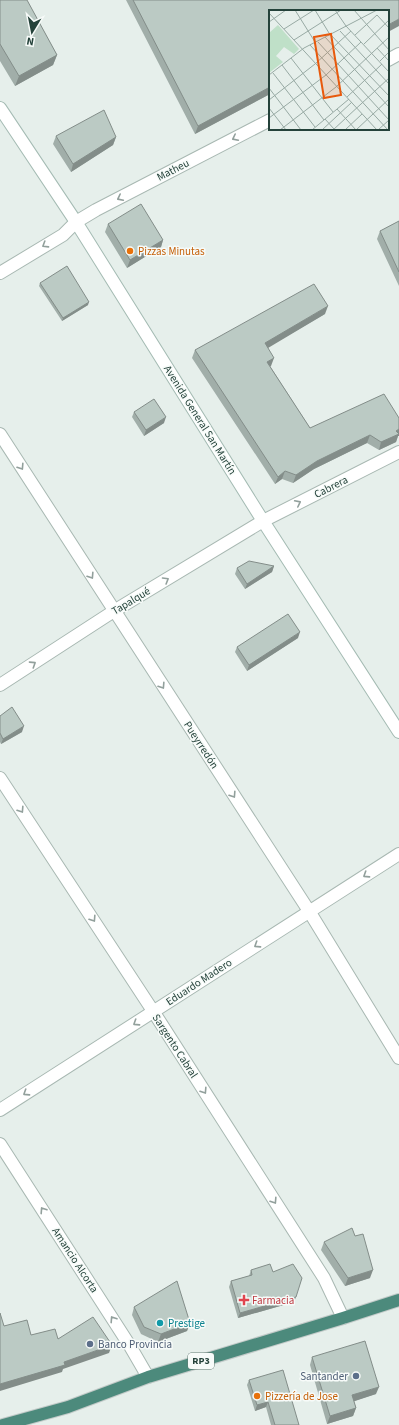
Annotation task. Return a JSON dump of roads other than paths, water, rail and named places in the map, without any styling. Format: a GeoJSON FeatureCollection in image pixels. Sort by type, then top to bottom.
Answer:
{"type":"FeatureCollection","features":[{"type":"Feature","properties":{"kind":"highway","name":"RP3"},"geometry":{"type":"LineString","coordinates":[[3,1425],[68,1407],[148,1377],[398,1302]]}},
{"type":"Feature","properties":{"kind":"street"},"geometry":{"type":"LineString","coordinates":[[389,59],[399,54]]}},
{"type":"Feature","properties":{"kind":"street","name":"Avenida General San Martín"},"geometry":{"type":"LineString","coordinates":[[0,108],[76,222],[263,521],[399,732]]}},
{"type":"Feature","properties":{"kind":"street","name":"Matheu"},"geometry":{"type":"LineString","coordinates":[[0,273],[62,235],[76,222],[96,210],[269,121]]}},
{"type":"Feature","properties":{"kind":"street","name":"Pueyrredón"},"geometry":{"type":"LineString","coordinates":[[0,434],[309,911],[399,1058]]}},
{"type":"Feature","properties":{"kind":"street","name":"Cabrera"},"geometry":{"type":"LineString","coordinates":[[263,521],[399,452]]}},
{"type":"Feature","properties":{"kind":"street","name":"Tapalqué"},"geometry":{"type":"LineString","coordinates":[[0,685],[114,611],[263,521]]}},
{"type":"Feature","properties":{"kind":"street","name":"Sargento Cabral"},"geometry":{"type":"LineString","coordinates":[[0,778],[153,1011],[324,1278],[343,1318]]}},
{"type":"Feature","properties":{"kind":"street","name":"Eduardo Madero"},"geometry":{"type":"LineString","coordinates":[[0,1110],[399,854]]}},
{"type":"Feature","properties":{"kind":"street","name":"Amancio Alcorta"},"geometry":{"type":"LineString","coordinates":[[0,1144],[130,1346],[148,1377]]}},
{"type":"Feature","properties":{"kind":"place","name":"Pizzas Minutas"},"geometry":{"type":"Point","coordinates":[130,251]}},
{"type":"Feature","properties":{"kind":"place","name":"Farmacia"},"geometry":{"type":"Point","coordinates":[244,1300]}},
{"type":"Feature","properties":{"kind":"place","name":"Prestige"},"geometry":{"type":"Point","coordinates":[160,1323]}},
{"type":"Feature","properties":{"kind":"place","name":"Banco Provincia"},"geometry":{"type":"Point","coordinates":[90,1344]}},
{"type":"Feature","properties":{"kind":"place","name":"Santander"},"geometry":{"type":"Point","coordinates":[356,1376]}},
{"type":"Feature","properties":{"kind":"place","name":"Pizzería de Jose"},"geometry":{"type":"Point","coordinates":[257,1396]}}]}
